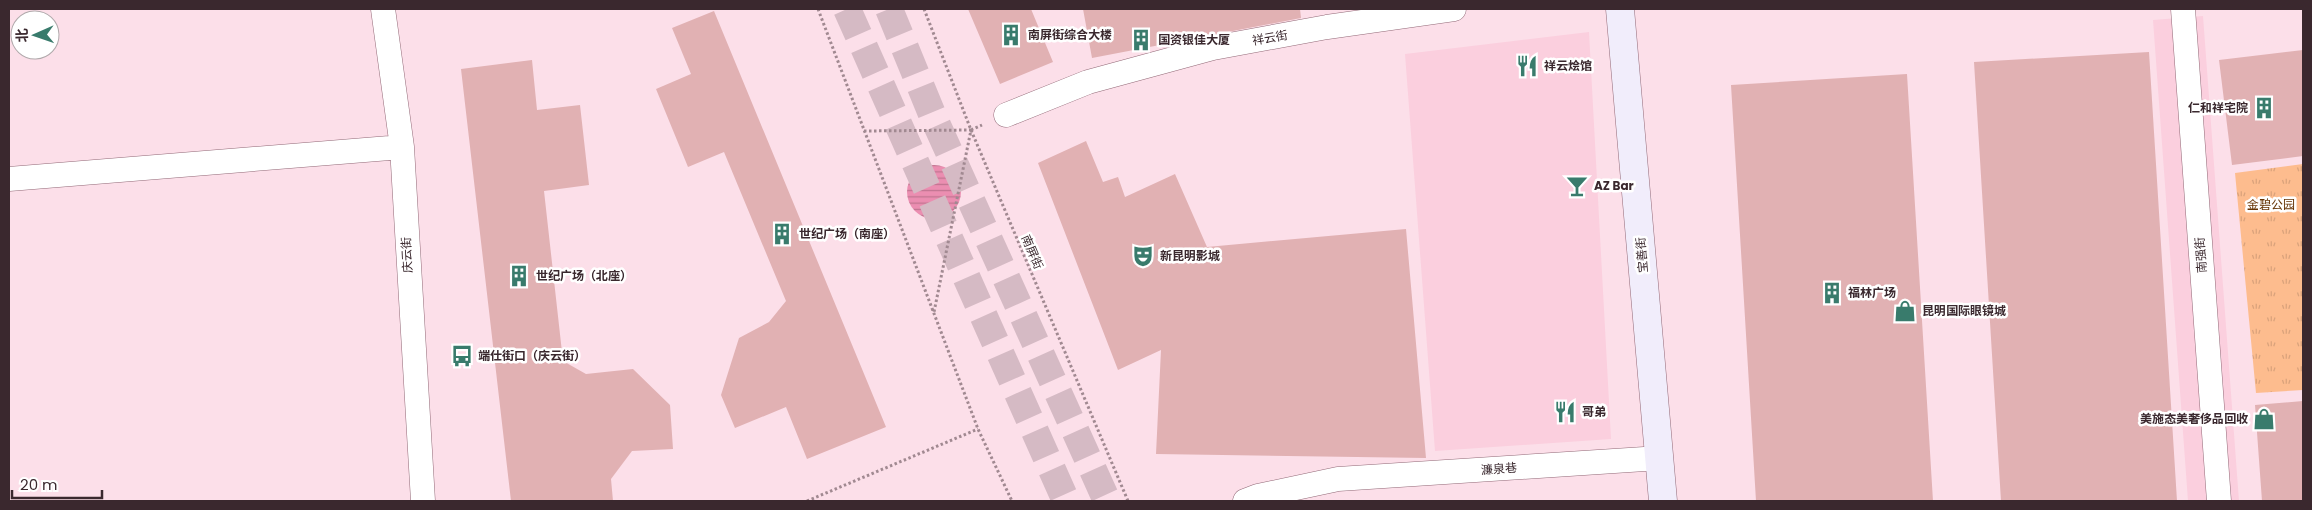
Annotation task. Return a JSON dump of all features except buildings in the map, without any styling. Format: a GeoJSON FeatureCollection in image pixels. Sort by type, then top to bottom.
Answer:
{"type":"FeatureCollection","features":[{"type":"Feature","properties":{"kind":"street","name":"庆云街"},"geometry":{"type":"LineString","coordinates":[[383,9],[402,147],[422,501]]}},
{"type":"Feature","properties":{"kind":"street","name":"祥云街"},"geometry":{"type":"LineString","coordinates":[[1006,115],[1088,82],[1213,48],[1327,27],[1454,9]]}},
{"type":"Feature","properties":{"kind":"street","name":"宝善街"},"geometry":{"type":"LineString","coordinates":[[1620,9],[1663,501]]}},
{"type":"Feature","properties":{"kind":"street","name":"南强街"},"geometry":{"type":"LineString","coordinates":[[2183,9],[2219,501]]}},
{"type":"Feature","properties":{"kind":"street"},"geometry":{"type":"LineString","coordinates":[[9,179],[402,147]]}},
{"type":"Feature","properties":{"kind":"street","name":"濂泉巷"},"geometry":{"type":"LineString","coordinates":[[1245,501],[1258,496],[1338,479],[1660,458]]}},
{"type":"Feature","properties":{"kind":"path"},"geometry":{"type":"LineString","coordinates":[[818,9],[978,428],[1012,501]]}},
{"type":"Feature","properties":{"kind":"path","name":"南屏街"},"geometry":{"type":"LineString","coordinates":[[924,9],[971,130],[1128,501]]}},
{"type":"Feature","properties":{"kind":"path"},"geometry":{"type":"LineString","coordinates":[[864,131],[971,130],[934,313]]}},
{"type":"Feature","properties":{"kind":"path"},"geometry":{"type":"LineString","coordinates":[[807,501],[978,428]]}},
{"type":"Feature","properties":{"kind":"shaded area"},"geometry":{"type":"Polygon","coordinates":[[[2203,16],[2239,501],[2188,501],[2153,20],[2203,16]]]}},
{"type":"Feature","properties":{"kind":"shaded area"},"geometry":{"type":"Polygon","coordinates":[[[1589,32],[1611,439],[1435,451],[1405,54],[1589,32]]]}},
{"type":"Feature","properties":{"kind":"shaded area"},"geometry":{"type":"Polygon","coordinates":[[[929,165],[939,165],[949,169],[957,177],[961,192],[957,207],[949,215],[939,219],[929,219],[919,215],[911,207],[907,197],[907,187],[911,177],[919,169],[929,165]]]}},
{"type":"Feature","properties":{"kind":"green space","name":"金碧公园"},"geometry":{"type":"Polygon","coordinates":[[[2303,164],[2303,390],[2256,393],[2235,173],[2303,164]]]}},
{"type":"Feature","properties":{"kind":"tunnel"},"geometry":{"type":"LineString","coordinates":[[847,9],[1066,501]]}},
{"type":"Feature","properties":{"kind":"tunnel"},"geometry":{"type":"LineString","coordinates":[[889,9],[932,114],[1107,501]]}},
{"type":"Feature","properties":{"kind":"place","name":"南屏街综合大楼"},"geometry":{"type":"Point","coordinates":[1011,35]}},
{"type":"Feature","properties":{"kind":"place","name":"国资银佳大厦"},"geometry":{"type":"Point","coordinates":[1141,40]}},
{"type":"Feature","properties":{"kind":"place","name":"祥云烩馆"},"geometry":{"type":"Point","coordinates":[1527,66]}},
{"type":"Feature","properties":{"kind":"place","name":"仁和祥宅院"},"geometry":{"type":"Point","coordinates":[2264,108]}},
{"type":"Feature","properties":{"kind":"place","name":"AZ Bar"},"geometry":{"type":"Point","coordinates":[1577,186]}},
{"type":"Feature","properties":{"kind":"place","name":"世纪广场（南座）"},"geometry":{"type":"Point","coordinates":[782,234]}},
{"type":"Feature","properties":{"kind":"place","name":"新昆明影城"},"geometry":{"type":"Point","coordinates":[1143,256]}},
{"type":"Feature","properties":{"kind":"place","name":"世纪广场（北座）"},"geometry":{"type":"Point","coordinates":[519,276]}},
{"type":"Feature","properties":{"kind":"place","name":"福林广场"},"geometry":{"type":"Point","coordinates":[1832,293]}},
{"type":"Feature","properties":{"kind":"place","name":"昆明国际眼镜城"},"geometry":{"type":"Point","coordinates":[1905,311]}},
{"type":"Feature","properties":{"kind":"place","name":"端仕街口（庆云街）"},"geometry":{"type":"Point","coordinates":[462,356]}},
{"type":"Feature","properties":{"kind":"place","name":"哥弟"},"geometry":{"type":"Point","coordinates":[1565,412]}},
{"type":"Feature","properties":{"kind":"place","name":"美施态美奢侈品回收"},"geometry":{"type":"Point","coordinates":[2264,419]}}]}
